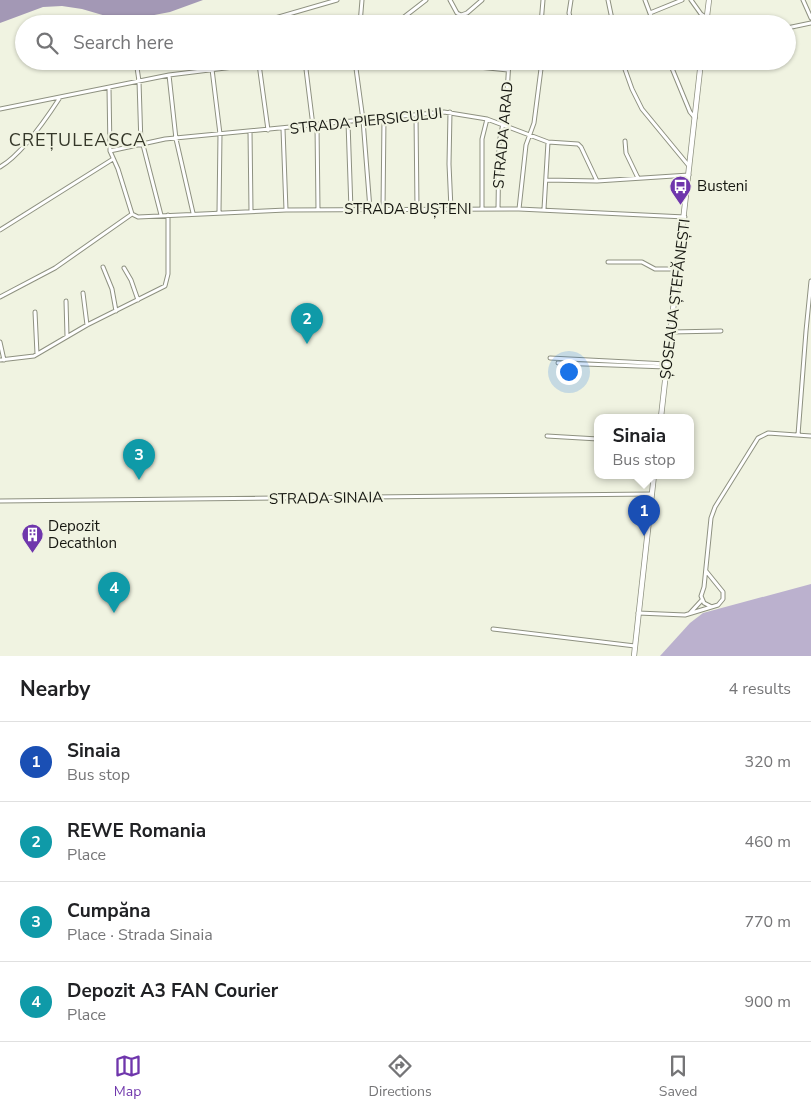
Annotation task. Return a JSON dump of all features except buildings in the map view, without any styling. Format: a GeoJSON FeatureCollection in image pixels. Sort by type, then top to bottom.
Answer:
{"type":"FeatureCollection","features":[{"type":"Feature","properties":{"kind":"main road"},"geometry":{"type":"LineString","coordinates":[[708,15],[709,0]]}},
{"type":"Feature","properties":{"kind":"main road","name":"ȘOSEAUA ȘTEFĂNEȘTI"},"geometry":{"type":"LineString","coordinates":[[661,414],[700,70]]}},
{"type":"Feature","properties":{"kind":"main road"},"geometry":{"type":"LineString","coordinates":[[634,656],[654,479]]}},
{"type":"Feature","properties":{"kind":"street"},"geometry":{"type":"LineString","coordinates":[[285,15],[337,0]]}},
{"type":"Feature","properties":{"kind":"street"},"geometry":{"type":"LineString","coordinates":[[361,15],[362,0]]}},
{"type":"Feature","properties":{"kind":"street"},"geometry":{"type":"LineString","coordinates":[[450,0],[457,13],[461,15],[467,13],[482,0]]}},
{"type":"Feature","properties":{"kind":"street"},"geometry":{"type":"LineString","coordinates":[[541,15],[543,0]]}},
{"type":"Feature","properties":{"kind":"street"},"geometry":{"type":"LineString","coordinates":[[569,15],[571,0]]}},
{"type":"Feature","properties":{"kind":"street"},"geometry":{"type":"LineString","coordinates":[[608,0],[611,15]]}},
{"type":"Feature","properties":{"kind":"street"},"geometry":{"type":"LineString","coordinates":[[645,0],[650,13],[682,0]]}},
{"type":"Feature","properties":{"kind":"street"},"geometry":{"type":"LineString","coordinates":[[691,0],[701,15]]}},
{"type":"Feature","properties":{"kind":"street"},"geometry":{"type":"LineString","coordinates":[[803,0],[811,18]]}},
{"type":"Feature","properties":{"kind":"street"},"geometry":{"type":"LineString","coordinates":[[407,15],[424,1]]}},
{"type":"Feature","properties":{"kind":"street"},"geometry":{"type":"LineString","coordinates":[[796,26],[811,23]]}},
{"type":"Feature","properties":{"kind":"street"},"geometry":{"type":"LineString","coordinates":[[137,70],[142,145],[161,215]]}},
{"type":"Feature","properties":{"kind":"street"},"geometry":{"type":"LineString","coordinates":[[0,109],[169,75],[205,70]]}},
{"type":"Feature","properties":{"kind":"street"},"geometry":{"type":"LineString","coordinates":[[212,70],[220,134],[219,212]]}},
{"type":"Feature","properties":{"kind":"street"},"geometry":{"type":"LineString","coordinates":[[260,70],[268,130]]}},
{"type":"Feature","properties":{"kind":"street"},"geometry":{"type":"LineString","coordinates":[[306,70],[315,125],[318,210]]}},
{"type":"Feature","properties":{"kind":"street"},"geometry":{"type":"LineString","coordinates":[[356,70],[363,120],[370,209]]}},
{"type":"Feature","properties":{"kind":"street","name":"STRADA ARAD"},"geometry":{"type":"LineString","coordinates":[[498,209],[499,142],[506,109],[508,70]]}},
{"type":"Feature","properties":{"kind":"street"},"geometry":{"type":"LineString","coordinates":[[520,209],[526,145],[528,134],[534,123],[541,70]]}},
{"type":"Feature","properties":{"kind":"street"},"geometry":{"type":"LineString","coordinates":[[625,70],[642,110],[690,166]]}},
{"type":"Feature","properties":{"kind":"street"},"geometry":{"type":"LineString","coordinates":[[673,70],[690,112],[695,119]]}},
{"type":"Feature","properties":{"kind":"street"},"geometry":{"type":"LineString","coordinates":[[169,75],[176,138],[193,213]]}},
{"type":"Feature","properties":{"kind":"street"},"geometry":{"type":"LineString","coordinates":[[0,297],[55,268],[132,214],[118,169],[110,151],[109,88]]}},
{"type":"Feature","properties":{"kind":"street"},"geometry":{"type":"LineString","coordinates":[[0,167],[8,162],[38,129],[60,98]]}},
{"type":"Feature","properties":{"kind":"street"},"geometry":{"type":"LineString","coordinates":[[450,112],[449,164],[451,209]]}},
{"type":"Feature","properties":{"kind":"street","name":"STRADA PIERSICULUI"},"geometry":{"type":"LineString","coordinates":[[110,151],[165,139],[450,112],[487,119],[548,142],[580,145],[597,181]]}},
{"type":"Feature","properties":{"kind":"street"},"geometry":{"type":"LineString","coordinates":[[416,115],[417,209]]}},
{"type":"Feature","properties":{"kind":"street"},"geometry":{"type":"LineString","coordinates":[[383,209],[384,118]]}},
{"type":"Feature","properties":{"kind":"street"},"geometry":{"type":"LineString","coordinates":[[482,209],[482,140],[487,119]]}},
{"type":"Feature","properties":{"kind":"street"},"geometry":{"type":"LineString","coordinates":[[348,122],[351,210]]}},
{"type":"Feature","properties":{"kind":"street"},"geometry":{"type":"LineString","coordinates":[[283,129],[286,210]]}},
{"type":"Feature","properties":{"kind":"street"},"geometry":{"type":"LineString","coordinates":[[250,132],[252,211]]}},
{"type":"Feature","properties":{"kind":"street"},"geometry":{"type":"LineString","coordinates":[[625,140],[626,153],[638,178]]}},
{"type":"Feature","properties":{"kind":"street"},"geometry":{"type":"LineString","coordinates":[[544,209],[548,142]]}},
{"type":"Feature","properties":{"kind":"street"},"geometry":{"type":"LineString","coordinates":[[0,230],[113,159]]}},
{"type":"Feature","properties":{"kind":"street"},"geometry":{"type":"LineString","coordinates":[[546,180],[597,181],[689,175]]}},
{"type":"Feature","properties":{"kind":"street","name":"STRADA BUȘTENI"},"geometry":{"type":"LineString","coordinates":[[132,214],[138,217],[286,210],[544,209],[685,217]]}},
{"type":"Feature","properties":{"kind":"street"},"geometry":{"type":"LineString","coordinates":[[0,342],[2,360],[27,358],[87,325],[164,287],[167,283],[168,215]]}},
{"type":"Feature","properties":{"kind":"street"},"geometry":{"type":"LineString","coordinates":[[608,262],[642,262],[653,268],[679,269]]}},
{"type":"Feature","properties":{"kind":"street"},"geometry":{"type":"LineString","coordinates":[[103,267],[112,289],[116,311]]}},
{"type":"Feature","properties":{"kind":"street"},"geometry":{"type":"LineString","coordinates":[[124,268],[138,300]]}},
{"type":"Feature","properties":{"kind":"street"},"geometry":{"type":"LineString","coordinates":[[798,435],[811,281]]}},
{"type":"Feature","properties":{"kind":"street"},"geometry":{"type":"LineString","coordinates":[[83,293],[87,325]]}},
{"type":"Feature","properties":{"kind":"street"},"geometry":{"type":"LineString","coordinates":[[66,301],[67,336]]}},
{"type":"Feature","properties":{"kind":"street"},"geometry":{"type":"LineString","coordinates":[[35,312],[37,354]]}},
{"type":"Feature","properties":{"kind":"street"},"geometry":{"type":"LineString","coordinates":[[671,332],[721,331]]}},
{"type":"Feature","properties":{"kind":"street"},"geometry":{"type":"LineString","coordinates":[[550,358],[667,366]]}},
{"type":"Feature","properties":{"kind":"street"},"geometry":{"type":"LineString","coordinates":[[558,363],[667,366]]}},
{"type":"Feature","properties":{"kind":"street"},"geometry":{"type":"LineString","coordinates":[[710,585],[706,571],[712,512],[758,438],[762,434],[768,433],[811,436]]}},
{"type":"Feature","properties":{"kind":"street"},"geometry":{"type":"LineString","coordinates":[[546,436],[594,440]]}},
{"type":"Feature","properties":{"kind":"street","name":"STRADA SINAIA"},"geometry":{"type":"LineString","coordinates":[[0,501],[652,494]]}},
{"type":"Feature","properties":{"kind":"street"},"geometry":{"type":"LineString","coordinates":[[706,571],[710,585]]}},
{"type":"Feature","properties":{"kind":"street"},"geometry":{"type":"LineString","coordinates":[[638,613],[676,616],[718,605],[722,599],[723,592],[718,586],[710,585],[701,593],[702,600],[710,606]]}},
{"type":"Feature","properties":{"kind":"street"},"geometry":{"type":"LineString","coordinates":[[689,613],[702,600]]}},
{"type":"Feature","properties":{"kind":"street"},"geometry":{"type":"LineString","coordinates":[[493,629],[635,646]]}},
{"type":"Feature","properties":{"kind":"shaded area"},"geometry":{"type":"Polygon","coordinates":[[[0,0],[203,0],[170,12],[154,15],[102,15],[62,6],[43,7],[22,15],[15,15],[15,17],[0,23],[0,0]]]}},
{"type":"Feature","properties":{"kind":"shaded area"},"geometry":{"type":"Polygon","coordinates":[[[811,584],[811,656],[660,656],[690,623],[703,613],[811,584]]]}},
{"type":"Feature","properties":{"kind":"place","name":"Busteni"},"geometry":{"type":"Point","coordinates":[681,205]}},
{"type":"Feature","properties":{"kind":"place","name":"REWE Romania"},"geometry":{"type":"Point","coordinates":[307,344]}},
{"type":"Feature","properties":{"kind":"place","name":"Cumpăna"},"geometry":{"type":"Point","coordinates":[139,480]}},
{"type":"Feature","properties":{"kind":"place","name":"Sinaia"},"geometry":{"type":"Point","coordinates":[644,536]}},
{"type":"Feature","properties":{"kind":"place","name":"Depozit Decathlon"},"geometry":{"type":"Point","coordinates":[32,554]}},
{"type":"Feature","properties":{"kind":"place","name":"Depozit A3 FAN Courier"},"geometry":{"type":"Point","coordinates":[114,613]}},
{"type":"Feature","properties":{"kind":"district","name":"CREȚULEASCA"},"geometry":{"type":"Point","coordinates":[78,140]}}]}
